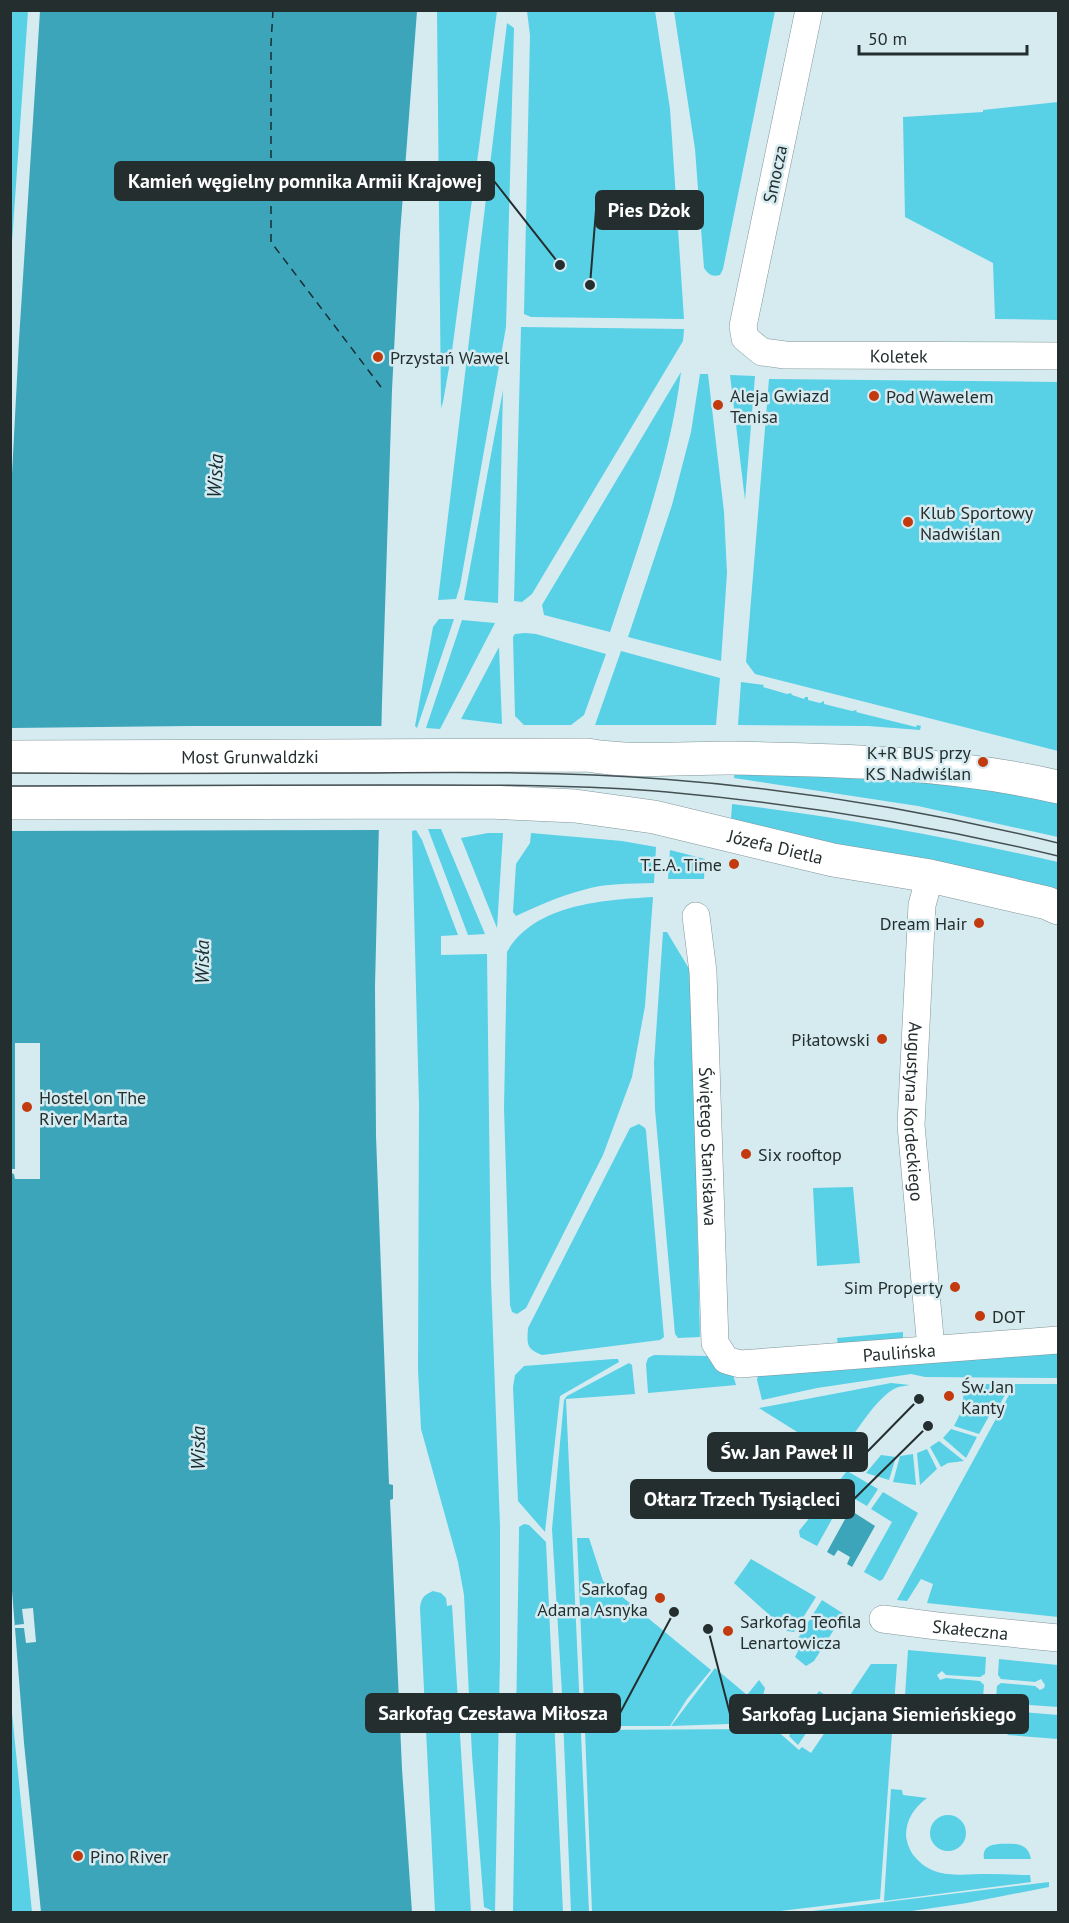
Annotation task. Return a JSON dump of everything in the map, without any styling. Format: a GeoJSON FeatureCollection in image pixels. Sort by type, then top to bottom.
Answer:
{"type":"FeatureCollection","features":[{"type":"Feature","properties":{"kind":"street","name":"Smocza"},"geometry":{"type":"LineString","coordinates":[[745,338],[743,326],[808,10]]}},
{"type":"Feature","properties":{"kind":"street","name":"Koletek"},"geometry":{"type":"LineString","coordinates":[[745,338],[762,352],[785,355],[1059,356]]}},
{"type":"Feature","properties":{"kind":"street","name":"Most Grunwaldzki"},"geometry":{"type":"LineString","coordinates":[[10,757],[587,755],[608,759],[726,758],[884,763],[997,775],[1059,787]]}},
{"type":"Feature","properties":{"kind":"street","name":"Józefa Dietla"},"geometry":{"type":"LineString","coordinates":[[10,803],[489,802],[574,806],[630,813],[722,832],[832,860],[930,876],[1047,903],[1059,908]]}},
{"type":"Feature","properties":{"kind":"street","name":"Augustyna Kordeckiego"},"geometry":{"type":"LineString","coordinates":[[930,876],[922,905],[911,1125],[931,1349]]}},
{"type":"Feature","properties":{"kind":"street","name":"Świętego Stanisława"},"geometry":{"type":"LineString","coordinates":[[696,916],[704,972],[715,1344],[726,1360],[740,1364]]}},
{"type":"Feature","properties":{"kind":"street","name":"Paulińska"},"geometry":{"type":"LineString","coordinates":[[740,1364],[1059,1340]]}},
{"type":"Feature","properties":{"kind":"street","name":"Skałeczna"},"geometry":{"type":"LineString","coordinates":[[883,1619],[1059,1638]]}},
{"type":"Feature","properties":{"kind":"shaded area"},"geometry":{"type":"Polygon","coordinates":[[[10,11],[28,11],[11,257],[10,11]]]}},
{"type":"Feature","properties":{"kind":"shaded area"},"geometry":{"type":"Polygon","coordinates":[[[437,11],[497,11],[452,351],[441,408],[437,11]]]}},
{"type":"Feature","properties":{"kind":"shaded area"},"geometry":{"type":"Polygon","coordinates":[[[527,11],[655,11],[670,109],[684,319],[531,317],[524,314],[530,35],[527,11]]]}},
{"type":"Feature","properties":{"kind":"shaded area"},"geometry":{"type":"Polygon","coordinates":[[[674,11],[775,11],[723,269],[717,276],[711,275],[704,268],[695,149],[674,11]]]}},
{"type":"Feature","properties":{"kind":"shaded area"},"geometry":{"type":"Polygon","coordinates":[[[507,23],[514,28],[506,327],[460,586],[456,599],[438,600],[507,23]]]}},
{"type":"Feature","properties":{"kind":"shaded area"},"geometry":{"type":"Polygon","coordinates":[[[1058,102],[1058,320],[995,319],[993,263],[905,217],[903,117],[983,112],[983,110],[1058,102]]]}},
{"type":"Feature","properties":{"kind":"shaded area"},"geometry":{"type":"Polygon","coordinates":[[[521,327],[684,329],[683,341],[532,594],[522,602],[514,601],[521,327]]]}},
{"type":"Feature","properties":{"kind":"shaded area"},"geometry":{"type":"Polygon","coordinates":[[[681,372],[676,406],[661,471],[610,632],[544,615],[542,605],[681,372]]]}},
{"type":"Feature","properties":{"kind":"shaded area"},"geometry":{"type":"Polygon","coordinates":[[[700,374],[708,374],[724,512],[727,573],[721,661],[628,637],[672,505],[691,432],[700,374]]]}},
{"type":"Feature","properties":{"kind":"shaded area"},"geometry":{"type":"Polygon","coordinates":[[[730,375],[755,376],[745,500],[730,375]]]}},
{"type":"Feature","properties":{"kind":"shaded area","name":"Klub Sportowy Nadwiślan"},"geometry":{"type":"Polygon","coordinates":[[[769,379],[1058,382],[1058,751],[755,674],[746,662],[769,379]]]}},
{"type":"Feature","properties":{"kind":"shaded area"},"geometry":{"type":"Polygon","coordinates":[[[503,390],[498,603],[464,600],[503,390]]]}},
{"type":"Feature","properties":{"kind":"shaded area"},"geometry":{"type":"Polygon","coordinates":[[[439,619],[454,619],[417,728],[415,726],[433,627],[439,619]]]}},
{"type":"Feature","properties":{"kind":"shaded area"},"geometry":{"type":"Polygon","coordinates":[[[462,620],[495,623],[440,729],[426,728],[462,620]]]}},
{"type":"Feature","properties":{"kind":"shaded area"},"geometry":{"type":"Polygon","coordinates":[[[525,633],[606,654],[584,715],[571,725],[524,725],[515,716],[513,637],[515,634],[525,633]]]}},
{"type":"Feature","properties":{"kind":"shaded area"},"geometry":{"type":"Polygon","coordinates":[[[499,647],[502,724],[461,719],[499,647]]]}},
{"type":"Feature","properties":{"kind":"shaded area"},"geometry":{"type":"Polygon","coordinates":[[[621,651],[720,678],[716,725],[595,725],[621,651]]]}},
{"type":"Feature","properties":{"kind":"shaded area"},"geometry":{"type":"Polygon","coordinates":[[[741,682],[764,685],[763,687],[787,694],[791,693],[804,699],[808,697],[808,700],[820,703],[824,701],[824,704],[852,711],[857,710],[856,712],[916,727],[921,726],[920,730],[868,726],[738,725],[741,682]]]}},
{"type":"Feature","properties":{"kind":"shaded area"},"geometry":{"type":"Polygon","coordinates":[[[735,770],[880,772],[1058,797],[1058,837],[918,806],[734,778],[735,770]]]}},
{"type":"Feature","properties":{"kind":"shaded area"},"geometry":{"type":"Polygon","coordinates":[[[732,804],[896,829],[1058,862],[1058,892],[839,846],[731,819],[732,804]]]}},
{"type":"Feature","properties":{"kind":"shaded area"},"geometry":{"type":"Polygon","coordinates":[[[428,829],[441,829],[485,934],[468,935],[428,829]]]}},
{"type":"Feature","properties":{"kind":"shaded area"},"geometry":{"type":"Polygon","coordinates":[[[416,830],[422,840],[458,935],[441,936],[441,955],[487,954],[491,1280],[500,1526],[495,1912],[484,1907],[472,1755],[464,1595],[458,1562],[421,1429],[418,1370],[419,1105],[412,831],[416,830]]]}},
{"type":"Feature","properties":{"kind":"shaded area"},"geometry":{"type":"Polygon","coordinates":[[[503,833],[497,928],[461,838],[503,833]]]}},
{"type":"Feature","properties":{"kind":"shaded area"},"geometry":{"type":"Polygon","coordinates":[[[531,833],[622,841],[656,847],[654,883],[600,886],[574,892],[516,916],[513,912],[516,864],[530,843],[531,833]]]}},
{"type":"Feature","properties":{"kind":"shaded area"},"geometry":{"type":"Polygon","coordinates":[[[670,850],[705,859],[704,879],[668,879],[670,850]]]}},
{"type":"Feature","properties":{"kind":"shaded area"},"geometry":{"type":"Polygon","coordinates":[[[653,897],[645,1006],[632,1077],[603,1155],[526,1308],[517,1314],[512,1312],[510,1305],[504,1108],[507,952],[519,936],[552,914],[592,903],[653,897]]]}},
{"type":"Feature","properties":{"kind":"shaded area"},"geometry":{"type":"Polygon","coordinates":[[[663,932],[667,932],[691,972],[700,1337],[678,1338],[675,1334],[655,1109],[654,1063],[663,932]]]}},
{"type":"Feature","properties":{"kind":"shaded area"},"geometry":{"type":"Polygon","coordinates":[[[639,1124],[646,1131],[664,1337],[660,1340],[542,1355],[530,1348],[528,1328],[630,1128],[639,1124]]]}},
{"type":"Feature","properties":{"kind":"shaded area"},"geometry":{"type":"Polygon","coordinates":[[[853,1187],[860,1263],[817,1266],[813,1188],[853,1187]]]}},
{"type":"Feature","properties":{"kind":"shaded area"},"geometry":{"type":"Polygon","coordinates":[[[903,1332],[903,1339],[838,1345],[837,1338],[903,1332]]]}},
{"type":"Feature","properties":{"kind":"shaded area"},"geometry":{"type":"Polygon","coordinates":[[[1058,1352],[1058,1378],[925,1377],[911,1374],[817,1388],[762,1400],[757,1380],[758,1375],[1058,1352]]]}},
{"type":"Feature","properties":{"kind":"shaded area"},"geometry":{"type":"Polygon","coordinates":[[[654,1355],[707,1356],[733,1375],[736,1385],[648,1393],[646,1364],[648,1358],[654,1355]]]}},
{"type":"Feature","properties":{"kind":"shaded area"},"geometry":{"type":"Polygon","coordinates":[[[618,1359],[619,1362],[560,1396],[545,1532],[518,1501],[513,1387],[515,1375],[524,1366],[618,1359]]]}},
{"type":"Feature","properties":{"kind":"shaded area"},"geometry":{"type":"Polygon","coordinates":[[[629,1363],[632,1365],[635,1394],[566,1399],[589,1912],[571,1912],[562,1693],[552,1529],[564,1400],[567,1396],[629,1363]]]}},
{"type":"Feature","properties":{"kind":"shaded area"},"geometry":{"type":"Polygon","coordinates":[[[891,1383],[910,1385],[896,1388],[880,1400],[839,1458],[759,1408],[891,1383]]]}},
{"type":"Feature","properties":{"kind":"shaded area"},"geometry":{"type":"Polygon","coordinates":[[[965,1384],[1011,1384],[1000,1404],[962,1407],[965,1384]]]}},
{"type":"Feature","properties":{"kind":"shaded area"},"geometry":{"type":"Polygon","coordinates":[[[1015,1384],[1058,1384],[1058,1617],[927,1603],[933,1584],[921,1579],[907,1601],[897,1600],[1015,1384]]]}},
{"type":"Feature","properties":{"kind":"shaded area"},"geometry":{"type":"Polygon","coordinates":[[[993,1409],[979,1434],[954,1426],[961,1412],[993,1409]]]}},
{"type":"Feature","properties":{"kind":"shaded area"},"geometry":{"type":"Polygon","coordinates":[[[951,1429],[977,1437],[966,1458],[943,1438],[951,1429]]]}},
{"type":"Feature","properties":{"kind":"shaded area"},"geometry":{"type":"Polygon","coordinates":[[[939,1441],[964,1461],[948,1463],[941,1467],[930,1447],[939,1441]]]}},
{"type":"Feature","properties":{"kind":"shaded area"},"geometry":{"type":"Polygon","coordinates":[[[927,1449],[937,1469],[920,1485],[917,1453],[927,1449]]]}},
{"type":"Feature","properties":{"kind":"shaded area"},"geometry":{"type":"Polygon","coordinates":[[[913,1454],[916,1485],[893,1482],[900,1456],[913,1454]]]}},
{"type":"Feature","properties":{"kind":"shaded area"},"geometry":{"type":"Polygon","coordinates":[[[881,1455],[896,1457],[889,1480],[866,1473],[881,1455]]]}},
{"type":"Feature","properties":{"kind":"shaded area"},"geometry":{"type":"Polygon","coordinates":[[[847,1471],[878,1489],[867,1506],[846,1494],[817,1546],[800,1537],[799,1531],[847,1471]]]}},
{"type":"Feature","properties":{"kind":"shaded area"},"geometry":{"type":"Polygon","coordinates":[[[883,1492],[918,1513],[880,1581],[864,1572],[892,1522],[871,1509],[883,1492]]]}},
{"type":"Feature","properties":{"kind":"shaded area"},"geometry":{"type":"Polygon","coordinates":[[[524,1524],[529,1525],[546,1542],[563,1912],[513,1912],[519,1527],[524,1524]]]}},
{"type":"Feature","properties":{"kind":"shaded area"},"geometry":{"type":"Polygon","coordinates":[[[577,1538],[589,1538],[603,1581],[711,1670],[687,1699],[670,1726],[585,1726],[577,1538]]]}},
{"type":"Feature","properties":{"kind":"shaded area"},"geometry":{"type":"Polygon","coordinates":[[[751,1559],[816,1597],[794,1632],[787,1631],[734,1583],[751,1559]]]}},
{"type":"Feature","properties":{"kind":"shaded area"},"geometry":{"type":"Polygon","coordinates":[[[433,1591],[441,1593],[446,1598],[447,1606],[452,1605],[471,1912],[435,1912],[420,1608],[424,1597],[433,1591]]]}},
{"type":"Feature","properties":{"kind":"shaded area"},"geometry":{"type":"Polygon","coordinates":[[[822,1600],[844,1614],[814,1661],[806,1666],[795,1657],[799,1649],[795,1643],[822,1600]]]}},
{"type":"Feature","properties":{"kind":"shaded area"},"geometry":{"type":"Polygon","coordinates":[[[908,1650],[986,1657],[985,1674],[980,1677],[946,1675],[942,1671],[937,1675],[940,1680],[946,1678],[980,1681],[984,1685],[983,1698],[979,1702],[905,1696],[908,1650]]]}},
{"type":"Feature","properties":{"kind":"shaded area"},"geometry":{"type":"Polygon","coordinates":[[[999,1659],[1058,1665],[1058,1707],[1000,1703],[996,1699],[997,1686],[1001,1683],[1035,1686],[1040,1690],[1045,1685],[1041,1679],[1035,1682],[1001,1679],[998,1675],[999,1659]]]}},
{"type":"Feature","properties":{"kind":"shaded area"},"geometry":{"type":"Polygon","coordinates":[[[871,1664],[897,1664],[880,1899],[772,1912],[592,1912],[585,1730],[775,1729],[799,1750],[802,1747],[811,1753],[871,1664]]]}},
{"type":"Feature","properties":{"kind":"shaded area"},"geometry":{"type":"Polygon","coordinates":[[[715,1668],[747,1695],[759,1680],[765,1688],[762,1699],[765,1703],[776,1698],[786,1703],[776,1717],[778,1725],[671,1726],[715,1668]]]}},
{"type":"Feature","properties":{"kind":"shaded area"},"geometry":{"type":"Polygon","coordinates":[[[819,1691],[830,1698],[798,1745],[789,1736],[819,1691]]]}},
{"type":"Feature","properties":{"kind":"shaded area"},"geometry":{"type":"Polygon","coordinates":[[[10,1693],[32,1912],[11,1912],[10,1693]]]}},
{"type":"Feature","properties":{"kind":"shaded area"},"geometry":{"type":"Polygon","coordinates":[[[1009,1711],[1058,1715],[1058,1739],[1007,1735],[1017,1727],[1018,1717],[1009,1711]]]}},
{"type":"Feature","properties":{"kind":"shaded area"},"geometry":{"type":"Polygon","coordinates":[[[891,1789],[902,1790],[903,1795],[927,1798],[912,1814],[906,1830],[910,1850],[922,1864],[948,1874],[1030,1875],[1031,1882],[884,1901],[891,1789]]]}},
{"type":"Feature","properties":{"kind":"shaded area"},"geometry":{"type":"Polygon","coordinates":[[[948,1815],[961,1820],[966,1833],[961,1846],[948,1851],[935,1846],[930,1833],[935,1820],[948,1815]]]}},
{"type":"Feature","properties":{"kind":"shaded area"},"geometry":{"type":"Polygon","coordinates":[[[1016,1844],[1026,1848],[1031,1859],[984,1859],[984,1853],[989,1846],[1016,1844]]]}},
{"type":"Feature","properties":{"kind":"shaded area"},"geometry":{"type":"Polygon","coordinates":[[[1049,1882],[1049,1887],[905,1912],[804,1912],[1049,1882]]]}},
{"type":"Feature","properties":{"kind":"water","name":"Wisła"},"geometry":{"type":"Polygon","coordinates":[[[40,11],[417,11],[400,234],[392,390],[375,986],[376,1136],[389,1484],[393,1485],[393,1499],[390,1500],[402,1769],[412,1912],[41,1912],[24,1743],[10,1565],[10,513],[40,11]]]}},
{"type":"Feature","properties":{"kind":"water"},"geometry":{"type":"Polygon","coordinates":[[[850,1510],[875,1526],[852,1567],[847,1564],[850,1557],[838,1550],[834,1556],[827,1552],[850,1510]]]}},
{"type":"Feature","properties":{"kind":"pier"},"geometry":{"type":"Polygon","coordinates":[[[384,726],[383,830],[10,831],[11,728],[384,726]]]}},
{"type":"Feature","properties":{"kind":"pier","name":"Hostel on The River Marta"},"geometry":{"type":"Polygon","coordinates":[[[15,1043],[40,1043],[40,1179],[15,1179],[14,1174],[11,1173],[11,1169],[15,1169],[15,1043]]]}},
{"type":"Feature","properties":{"kind":"pier"},"geometry":{"type":"Polygon","coordinates":[[[33,1608],[36,1642],[26,1643],[24,1628],[15,1628],[15,1625],[24,1624],[22,1609],[33,1608]]]}},
{"type":"Feature","properties":{"kind":"ferry route"},"geometry":{"type":"LineString","coordinates":[[273,10],[271,242],[381,387]]}},
{"type":"Feature","properties":{"kind":"tram line"},"geometry":{"type":"LineString","coordinates":[[10,773],[483,773],[662,779],[812,795],[911,811],[1058,843]]}},
{"type":"Feature","properties":{"kind":"tram line"},"geometry":{"type":"LineString","coordinates":[[10,786],[488,785],[631,789],[766,803],[864,817],[1058,856]]}},
{"type":"Feature","properties":{"kind":"place","name":"Kamień węgielny pomnika Armii Krajowej"},"geometry":{"type":"Point","coordinates":[560,265]}},
{"type":"Feature","properties":{"kind":"place","name":"Pies Dżok"},"geometry":{"type":"Point","coordinates":[590,285]}},
{"type":"Feature","properties":{"kind":"place","name":"Przystań Wawel"},"geometry":{"type":"Point","coordinates":[378,357]}},
{"type":"Feature","properties":{"kind":"place","name":"Pod Wawelem"},"geometry":{"type":"Point","coordinates":[874,396]}},
{"type":"Feature","properties":{"kind":"place","name":"Aleja Gwiazd Tenisa"},"geometry":{"type":"Point","coordinates":[718,405]}},
{"type":"Feature","properties":{"kind":"place","name":"Klub Sportowy Nadwiślan"},"geometry":{"type":"Point","coordinates":[908,522]}},
{"type":"Feature","properties":{"kind":"place","name":"K+R BUS przy KS Nadwiślan"},"geometry":{"type":"Point","coordinates":[983,762]}},
{"type":"Feature","properties":{"kind":"place","name":"T.E.A. Time"},"geometry":{"type":"Point","coordinates":[734,864]}},
{"type":"Feature","properties":{"kind":"place","name":"Dream Hair"},"geometry":{"type":"Point","coordinates":[979,923]}},
{"type":"Feature","properties":{"kind":"place","name":"Piłatowski"},"geometry":{"type":"Point","coordinates":[882,1039]}},
{"type":"Feature","properties":{"kind":"place","name":"Hostel on The River Marta"},"geometry":{"type":"Point","coordinates":[27,1107]}},
{"type":"Feature","properties":{"kind":"place","name":"Six rooftop"},"geometry":{"type":"Point","coordinates":[746,1154]}},
{"type":"Feature","properties":{"kind":"place","name":"Sim Property"},"geometry":{"type":"Point","coordinates":[955,1287]}},
{"type":"Feature","properties":{"kind":"place","name":"DOT"},"geometry":{"type":"Point","coordinates":[980,1316]}},
{"type":"Feature","properties":{"kind":"place","name":"Św. Jan Kanty"},"geometry":{"type":"Point","coordinates":[949,1396]}},
{"type":"Feature","properties":{"kind":"place","name":"Św. Jan Paweł II"},"geometry":{"type":"Point","coordinates":[919,1399]}},
{"type":"Feature","properties":{"kind":"place","name":"Ołtarz Trzech Tysiącleci"},"geometry":{"type":"Point","coordinates":[928,1426]}},
{"type":"Feature","properties":{"kind":"place","name":"Sarkofag Adama Asnyka"},"geometry":{"type":"Point","coordinates":[660,1598]}},
{"type":"Feature","properties":{"kind":"place","name":"Sarkofag Czesława Miłosza"},"geometry":{"type":"Point","coordinates":[674,1612]}},
{"type":"Feature","properties":{"kind":"place","name":"Sarkofag Lucjana Siemieńskiego"},"geometry":{"type":"Point","coordinates":[708,1629]}},
{"type":"Feature","properties":{"kind":"place","name":"Sarkofag Teofila Lenartowicza"},"geometry":{"type":"Point","coordinates":[728,1631]}},
{"type":"Feature","properties":{"kind":"place","name":"Pino River"},"geometry":{"type":"Point","coordinates":[78,1856]}}]}
